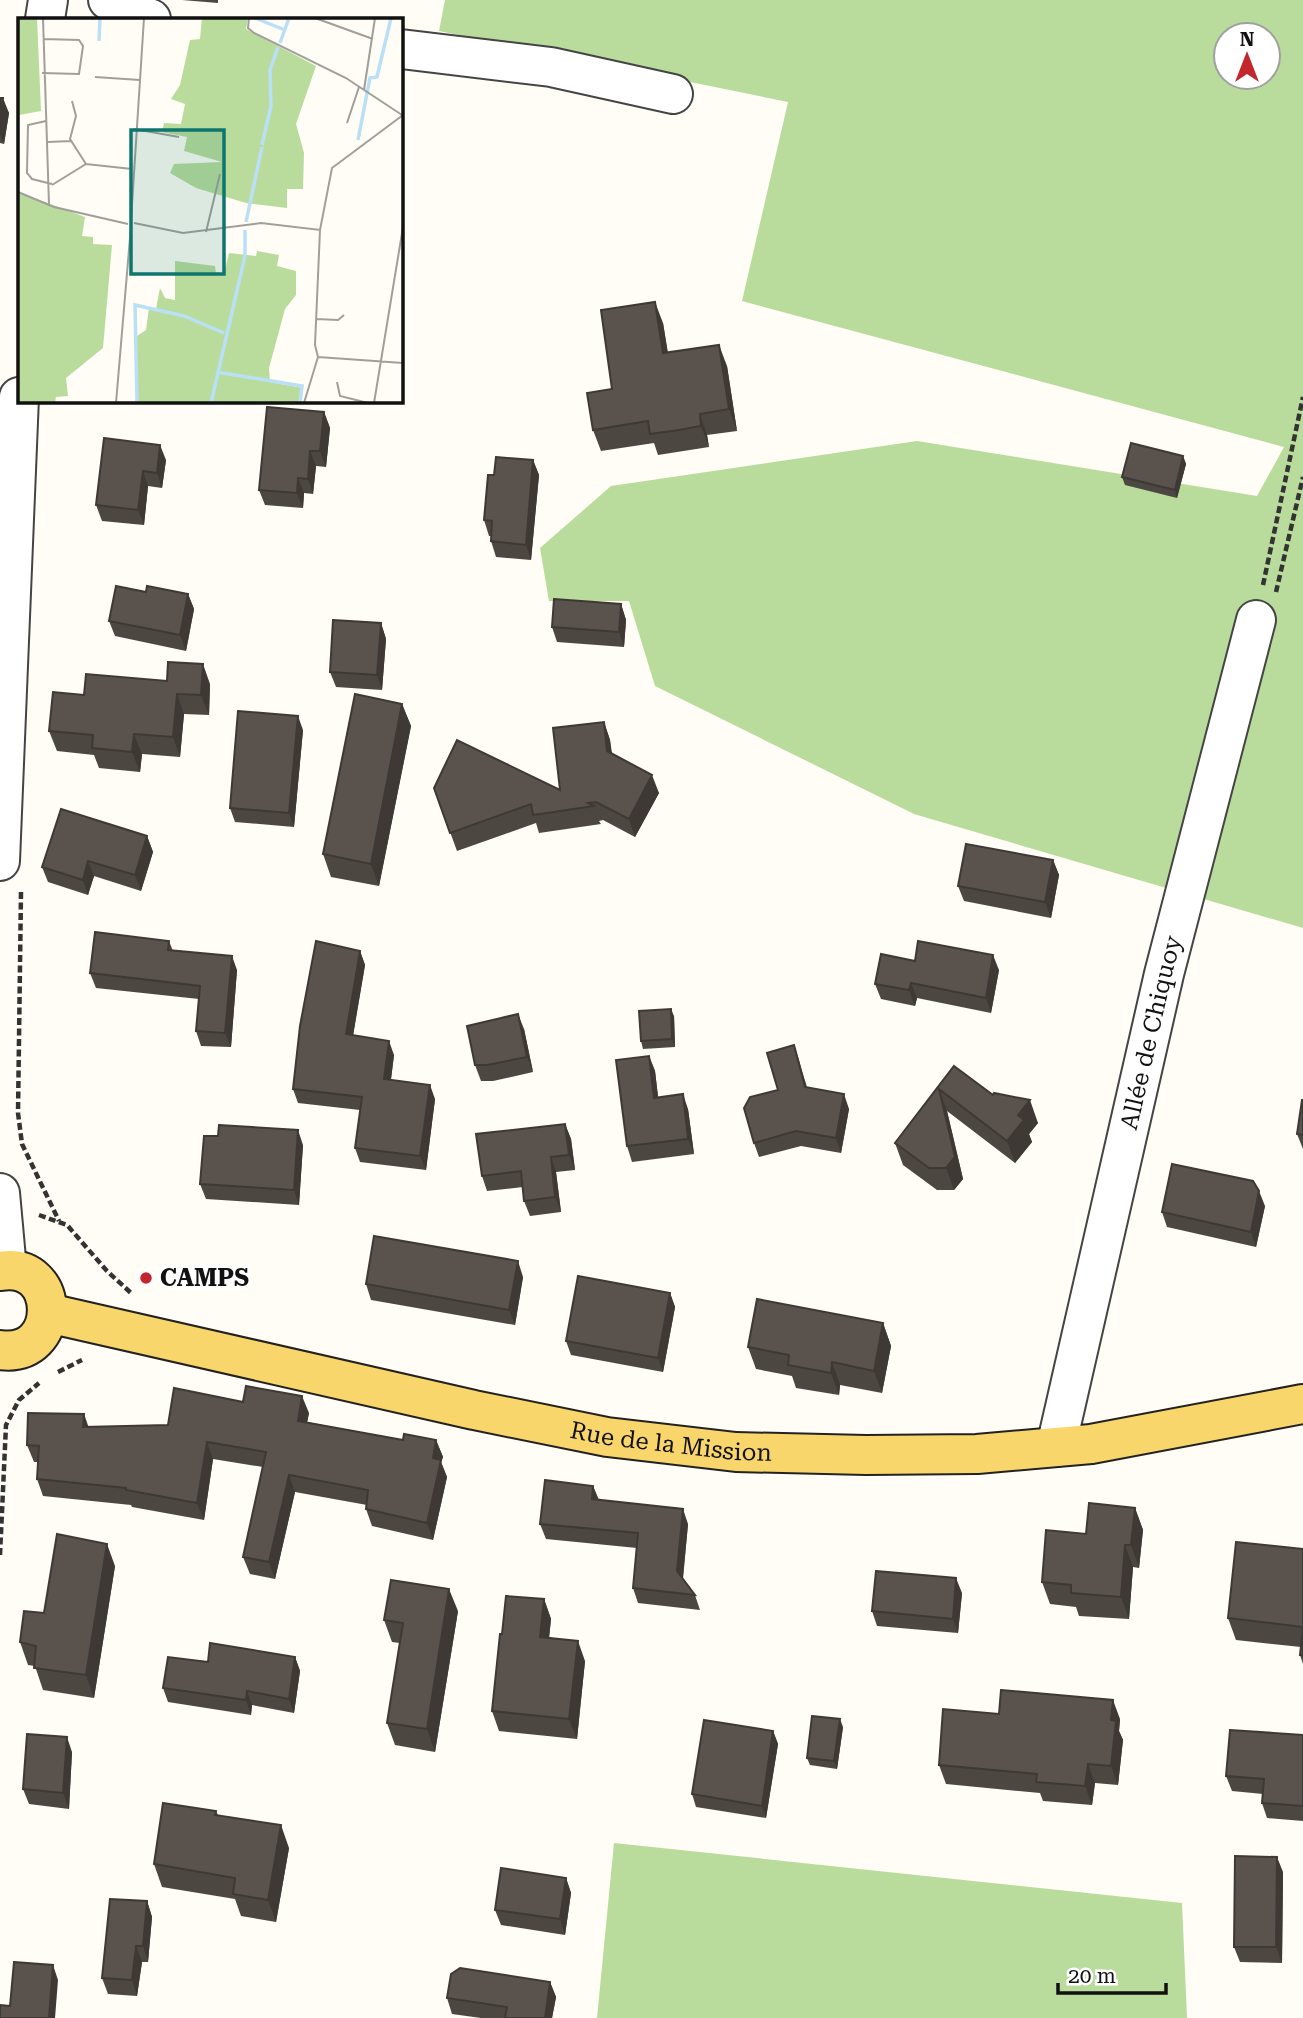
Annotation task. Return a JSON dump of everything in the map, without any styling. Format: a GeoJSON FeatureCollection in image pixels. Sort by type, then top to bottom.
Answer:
{"type":"FeatureCollection","features":[{"type":"Feature","properties":{"kind":"main road"},"geometry":{"type":"LineString","coordinates":[[0,1350],[20,1349],[31,1343],[46,1325],[48,1313],[41,1287],[32,1278],[20,1272],[4,1271]]}},
{"type":"Feature","properties":{"kind":"main road","name":"Rue de la Mission"},"geometry":{"type":"LineString","coordinates":[[48,1313],[131,1312],[461,1407],[607,1437],[736,1452],[978,1454],[1091,1444],[1303,1404]]}},
{"type":"Feature","properties":{"kind":"street"},"geometry":{"type":"LineString","coordinates":[[45,18],[48,0]]}},
{"type":"Feature","properties":{"kind":"street"},"geometry":{"type":"LineString","coordinates":[[108,0],[148,18]]}},
{"type":"Feature","properties":{"kind":"street"},"geometry":{"type":"LineString","coordinates":[[402,49],[551,67],[673,94]]}},
{"type":"Feature","properties":{"kind":"street"},"geometry":{"type":"LineString","coordinates":[[0,861],[6,546],[19,402]]}},
{"type":"Feature","properties":{"kind":"street","name":"Allée de Chiquoy"},"geometry":{"type":"LineString","coordinates":[[1056,1447],[1164,974],[1265,611]]}},
{"type":"Feature","properties":{"kind":"street"},"geometry":{"type":"LineString","coordinates":[[1,1204],[4,1271]]}},
{"type":"Feature","properties":{"kind":"path"},"geometry":{"type":"LineString","coordinates":[[1265,611],[1303,397]]}},
{"type":"Feature","properties":{"kind":"path"},"geometry":{"type":"LineString","coordinates":[[1265,611],[1303,477]]}},
{"type":"Feature","properties":{"kind":"path"},"geometry":{"type":"LineString","coordinates":[[1,1204],[67,1225],[107,1271],[131,1312]]}},
{"type":"Feature","properties":{"kind":"path"},"geometry":{"type":"LineString","coordinates":[[0,1555],[6,1425],[19,1400],[47,1377],[84,1360]]}},
{"type":"Feature","properties":{"kind":"green space"},"geometry":{"type":"Polygon","coordinates":[[[445,0],[1303,0],[1303,928],[914,814],[655,686],[629,601],[549,601],[540,548],[611,486],[917,441],[1257,496],[1284,447],[742,301],[788,102],[439,31],[445,0]]]}},
{"type":"Feature","properties":{"kind":"green space"},"geometry":{"type":"Polygon","coordinates":[[[614,1843],[1182,1903],[1187,2018],[597,2018],[614,1843]]]}},
{"type":"Feature","properties":{"kind":"building"},"geometry":{"type":"Polygon","coordinates":[[[655,302],[663,353],[719,345],[729,409],[700,414],[701,426],[679,430],[650,434],[648,421],[593,430],[587,393],[612,389],[601,310],[655,302]]]}},
{"type":"Feature","properties":{"kind":"building"},"geometry":{"type":"Polygon","coordinates":[[[267,407],[324,412],[320,451],[310,451],[308,479],[298,478],[297,493],[259,490],[267,407]]]}},
{"type":"Feature","properties":{"kind":"building"},"geometry":{"type":"Polygon","coordinates":[[[104,438],[160,445],[157,473],[143,471],[138,510],[96,505],[104,438]]]}},
{"type":"Feature","properties":{"kind":"building"},"geometry":{"type":"Polygon","coordinates":[[[1131,443],[1183,456],[1175,490],[1122,477],[1131,443]]]}},
{"type":"Feature","properties":{"kind":"building"},"geometry":{"type":"Polygon","coordinates":[[[496,457],[533,460],[526,545],[491,541],[492,521],[484,520],[488,475],[494,475],[496,457]]]}},
{"type":"Feature","properties":{"kind":"building"},"geometry":{"type":"Polygon","coordinates":[[[116,586],[146,592],[147,586],[188,594],[180,635],[109,621],[116,586]]]}},
{"type":"Feature","properties":{"kind":"building"},"geometry":{"type":"Polygon","coordinates":[[[554,599],[621,604],[619,632],[552,627],[554,599]]]}},
{"type":"Feature","properties":{"kind":"building"},"geometry":{"type":"Polygon","coordinates":[[[333,620],[381,623],[377,675],[330,672],[333,620]]]}},
{"type":"Feature","properties":{"kind":"building"},"geometry":{"type":"Polygon","coordinates":[[[168,662],[203,664],[201,695],[177,694],[173,737],[134,734],[132,752],[92,748],[93,735],[49,731],[53,692],[84,695],[86,674],[167,681],[168,662]]]}},
{"type":"Feature","properties":{"kind":"building"},"geometry":{"type":"Polygon","coordinates":[[[355,694],[402,704],[371,864],[323,854],[355,694]]]}},
{"type":"Feature","properties":{"kind":"building"},"geometry":{"type":"Polygon","coordinates":[[[238,711],[298,716],[289,813],[230,808],[238,711]]]}},
{"type":"Feature","properties":{"kind":"building"},"geometry":{"type":"Polygon","coordinates":[[[604,722],[607,751],[652,775],[629,819],[596,802],[588,803],[594,806],[533,815],[531,804],[450,833],[434,788],[457,740],[560,790],[553,728],[604,722]]]}},
{"type":"Feature","properties":{"kind":"building"},"geometry":{"type":"Polygon","coordinates":[[[61,809],[147,836],[135,875],[88,861],[83,880],[42,867],[61,809]]]}},
{"type":"Feature","properties":{"kind":"building"},"geometry":{"type":"Polygon","coordinates":[[[966,844],[1053,860],[1045,902],[958,886],[966,844]]]}},
{"type":"Feature","properties":{"kind":"building"},"geometry":{"type":"Polygon","coordinates":[[[95,932],[169,941],[168,950],[232,956],[225,1033],[196,1031],[200,986],[90,973],[95,932]]]}},
{"type":"Feature","properties":{"kind":"building"},"geometry":{"type":"Polygon","coordinates":[[[316,941],[360,951],[346,1034],[389,1041],[384,1079],[430,1085],[420,1156],[355,1148],[362,1097],[293,1089],[300,1026],[316,941]]]}},
{"type":"Feature","properties":{"kind":"building"},"geometry":{"type":"Polygon","coordinates":[[[918,941],[993,955],[986,998],[911,983],[909,990],[875,984],[881,954],[915,961],[918,941]]]}},
{"type":"Feature","properties":{"kind":"building"},"geometry":{"type":"Polygon","coordinates":[[[671,1009],[672,1039],[641,1041],[639,1011],[671,1009]]]}},
{"type":"Feature","properties":{"kind":"building"},"geometry":{"type":"Polygon","coordinates":[[[518,1014],[527,1057],[475,1065],[467,1026],[518,1014]]]}},
{"type":"Feature","properties":{"kind":"building"},"geometry":{"type":"Polygon","coordinates":[[[794,1045],[805,1087],[844,1094],[836,1138],[796,1131],[754,1143],[744,1108],[750,1097],[778,1090],[767,1053],[794,1045]]]}},
{"type":"Feature","properties":{"kind":"building"},"geometry":{"type":"Polygon","coordinates":[[[649,1056],[654,1098],[683,1094],[688,1139],[627,1146],[616,1060],[649,1056]]]}},
{"type":"Feature","properties":{"kind":"building"},"geometry":{"type":"Polygon","coordinates":[[[954,1066],[993,1095],[994,1093],[1030,1100],[1018,1115],[1024,1120],[1007,1141],[939,1089],[955,1157],[946,1168],[929,1168],[895,1143],[954,1066]]]}},
{"type":"Feature","properties":{"kind":"building"},"geometry":{"type":"Polygon","coordinates":[[[1303,1100],[1303,1135],[1297,1134],[1303,1100]]]}},
{"type":"Feature","properties":{"kind":"building"},"geometry":{"type":"Polygon","coordinates":[[[565,1124],[569,1155],[551,1157],[555,1197],[524,1201],[521,1171],[482,1176],[476,1134],[565,1124]]]}},
{"type":"Feature","properties":{"kind":"building"},"geometry":{"type":"Polygon","coordinates":[[[219,1125],[298,1130],[294,1190],[200,1184],[204,1136],[218,1136],[219,1125]]]}},
{"type":"Feature","properties":{"kind":"building"},"geometry":{"type":"Polygon","coordinates":[[[1172,1164],[1253,1181],[1259,1191],[1251,1232],[1162,1212],[1172,1164]]]}},
{"type":"Feature","properties":{"kind":"building"},"geometry":{"type":"Polygon","coordinates":[[[374,1236],[518,1261],[509,1310],[366,1284],[374,1236]]]}},
{"type":"Feature","properties":{"kind":"building"},"geometry":{"type":"Polygon","coordinates":[[[578,1276],[670,1293],[658,1358],[566,1341],[578,1276]]]}},
{"type":"Feature","properties":{"kind":"building"},"geometry":{"type":"Polygon","coordinates":[[[757,1299],[883,1323],[874,1371],[832,1362],[831,1373],[788,1365],[789,1355],[748,1347],[757,1299]]]}},
{"type":"Feature","properties":{"kind":"building"},"geometry":{"type":"Polygon","coordinates":[[[246,1386],[302,1396],[298,1421],[403,1440],[404,1434],[436,1440],[433,1458],[441,1460],[427,1523],[366,1509],[368,1490],[289,1475],[269,1562],[243,1557],[266,1452],[207,1442],[197,1503],[126,1488],[37,1479],[39,1446],[27,1445],[28,1413],[84,1414],[83,1427],[168,1425],[174,1388],[243,1402],[246,1386]]]}},
{"type":"Feature","properties":{"kind":"building"},"geometry":{"type":"Polygon","coordinates":[[[545,1480],[593,1486],[592,1499],[683,1509],[677,1571],[695,1595],[633,1588],[638,1533],[540,1524],[545,1480]]]}},
{"type":"Feature","properties":{"kind":"building"},"geometry":{"type":"Polygon","coordinates":[[[1089,1503],[1135,1508],[1131,1545],[1125,1545],[1121,1597],[1071,1593],[1071,1585],[1042,1582],[1046,1530],[1086,1534],[1089,1503]]]}},
{"type":"Feature","properties":{"kind":"building"},"geometry":{"type":"Polygon","coordinates":[[[57,1534],[107,1544],[86,1675],[34,1668],[36,1646],[20,1642],[24,1611],[44,1613],[57,1534]]]}},
{"type":"Feature","properties":{"kind":"building"},"geometry":{"type":"Polygon","coordinates":[[[1236,1542],[1303,1549],[1303,1627],[1228,1618],[1236,1542]]]}},
{"type":"Feature","properties":{"kind":"building"},"geometry":{"type":"Polygon","coordinates":[[[876,1571],[956,1578],[953,1619],[872,1611],[876,1571]]]}},
{"type":"Feature","properties":{"kind":"building"},"geometry":{"type":"Polygon","coordinates":[[[391,1580],[449,1589],[427,1729],[387,1723],[403,1623],[384,1620],[391,1580]]]}},
{"type":"Feature","properties":{"kind":"building"},"geometry":{"type":"Polygon","coordinates":[[[506,1596],[544,1599],[540,1637],[578,1641],[569,1719],[492,1711],[506,1596]]]}},
{"type":"Feature","properties":{"kind":"building"},"geometry":{"type":"Polygon","coordinates":[[[1303,1627],[1303,1655],[1300,1655],[1303,1627]]]}},
{"type":"Feature","properties":{"kind":"building"},"geometry":{"type":"Polygon","coordinates":[[[210,1643],[295,1657],[289,1699],[247,1691],[246,1700],[163,1688],[168,1657],[208,1662],[210,1643]]]}},
{"type":"Feature","properties":{"kind":"building"},"geometry":{"type":"Polygon","coordinates":[[[1001,1690],[1113,1700],[1111,1720],[1116,1721],[1111,1766],[1088,1764],[1085,1786],[1036,1782],[1037,1774],[939,1765],[943,1709],[999,1714],[1001,1690]]]}},
{"type":"Feature","properties":{"kind":"building"},"geometry":{"type":"Polygon","coordinates":[[[812,1716],[840,1719],[834,1761],[807,1758],[812,1716]]]}},
{"type":"Feature","properties":{"kind":"building"},"geometry":{"type":"Polygon","coordinates":[[[704,1720],[773,1731],[762,1806],[692,1794],[704,1720]]]}},
{"type":"Feature","properties":{"kind":"building"},"geometry":{"type":"Polygon","coordinates":[[[1230,1730],[1303,1735],[1303,1806],[1262,1803],[1264,1779],[1226,1776],[1230,1730]]]}},
{"type":"Feature","properties":{"kind":"building"},"geometry":{"type":"Polygon","coordinates":[[[27,1734],[67,1737],[63,1793],[23,1789],[27,1734]]]}},
{"type":"Feature","properties":{"kind":"building"},"geometry":{"type":"Polygon","coordinates":[[[163,1803],[216,1811],[215,1815],[281,1825],[268,1900],[233,1894],[235,1878],[154,1864],[163,1803]]]}},
{"type":"Feature","properties":{"kind":"building"},"geometry":{"type":"Polygon","coordinates":[[[1235,1856],[1277,1857],[1276,1947],[1234,1947],[1235,1856]]]}},
{"type":"Feature","properties":{"kind":"building"},"geometry":{"type":"Polygon","coordinates":[[[501,1868],[566,1878],[560,1919],[495,1910],[501,1868]]]}},
{"type":"Feature","properties":{"kind":"building"},"geometry":{"type":"Polygon","coordinates":[[[110,1899],[147,1901],[143,1946],[136,1946],[132,1980],[102,1978],[110,1899]]]}},
{"type":"Feature","properties":{"kind":"building"},"geometry":{"type":"Polygon","coordinates":[[[14,1962],[53,1965],[49,2018],[0,2018],[0,2005],[10,2006],[14,1962]]]}},
{"type":"Feature","properties":{"kind":"building"},"geometry":{"type":"Polygon","coordinates":[[[460,1968],[550,1982],[545,2018],[505,2018],[507,2007],[447,1998],[451,1974],[460,1968]]]}},
{"type":"Feature","properties":{"kind":"place","name":"CAMPS"},"geometry":{"type":"Point","coordinates":[146,1278]}}]}
